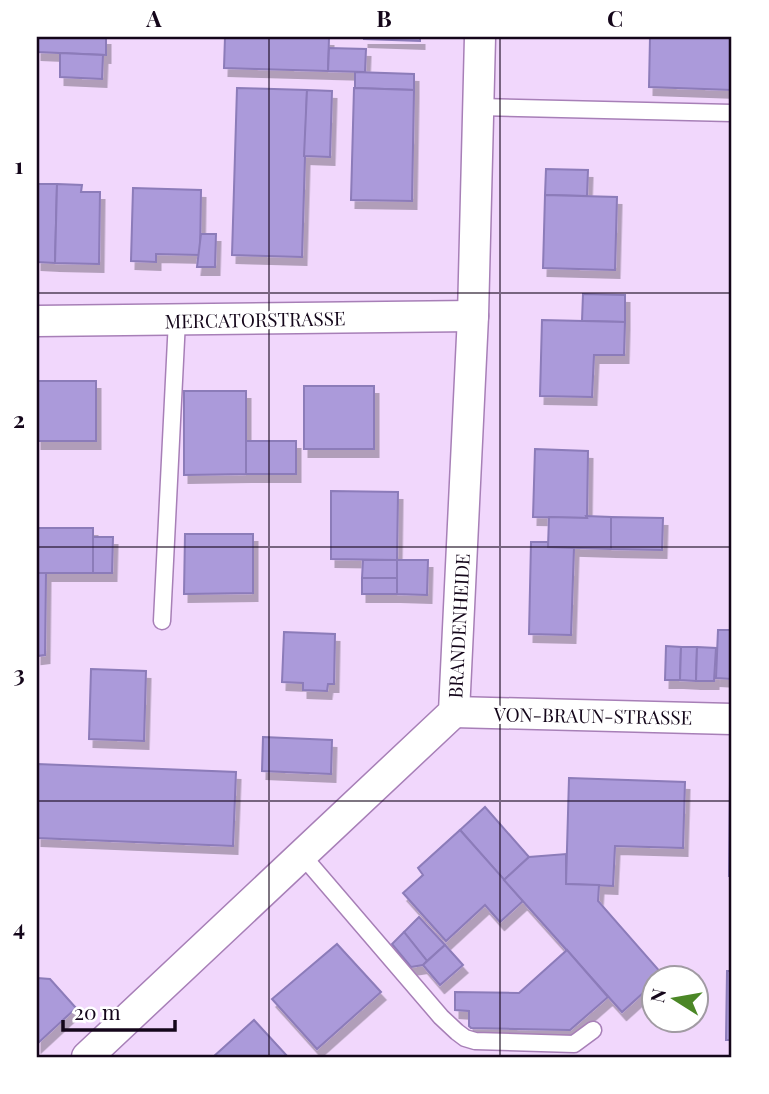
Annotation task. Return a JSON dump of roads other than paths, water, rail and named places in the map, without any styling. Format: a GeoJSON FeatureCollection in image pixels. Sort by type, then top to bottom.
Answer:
{"type":"FeatureCollection","features":[{"type":"Feature","properties":{"kind":"street","name":"BRANDENHEIDE"},"geometry":{"type":"LineString","coordinates":[[87,1057],[454,712],[473,316],[480,37]]}},
{"type":"Feature","properties":{"kind":"street","name":"MERCATORSTRASSE"},"geometry":{"type":"LineString","coordinates":[[37,321],[473,316]]}},
{"type":"Feature","properties":{"kind":"street","name":"VON-BRAUN-STRASSE"},"geometry":{"type":"LineString","coordinates":[[454,712],[732,719]]}},
{"type":"Feature","properties":{"kind":"lane"},"geometry":{"type":"LineString","coordinates":[[479,107],[732,113]]}},
{"type":"Feature","properties":{"kind":"lane"},"geometry":{"type":"LineString","coordinates":[[162,621],[177,320]]}},
{"type":"Feature","properties":{"kind":"lane"},"geometry":{"type":"LineString","coordinates":[[302,855],[441,1017],[465,1038],[475,1041],[574,1044],[593,1030]]}}]}
